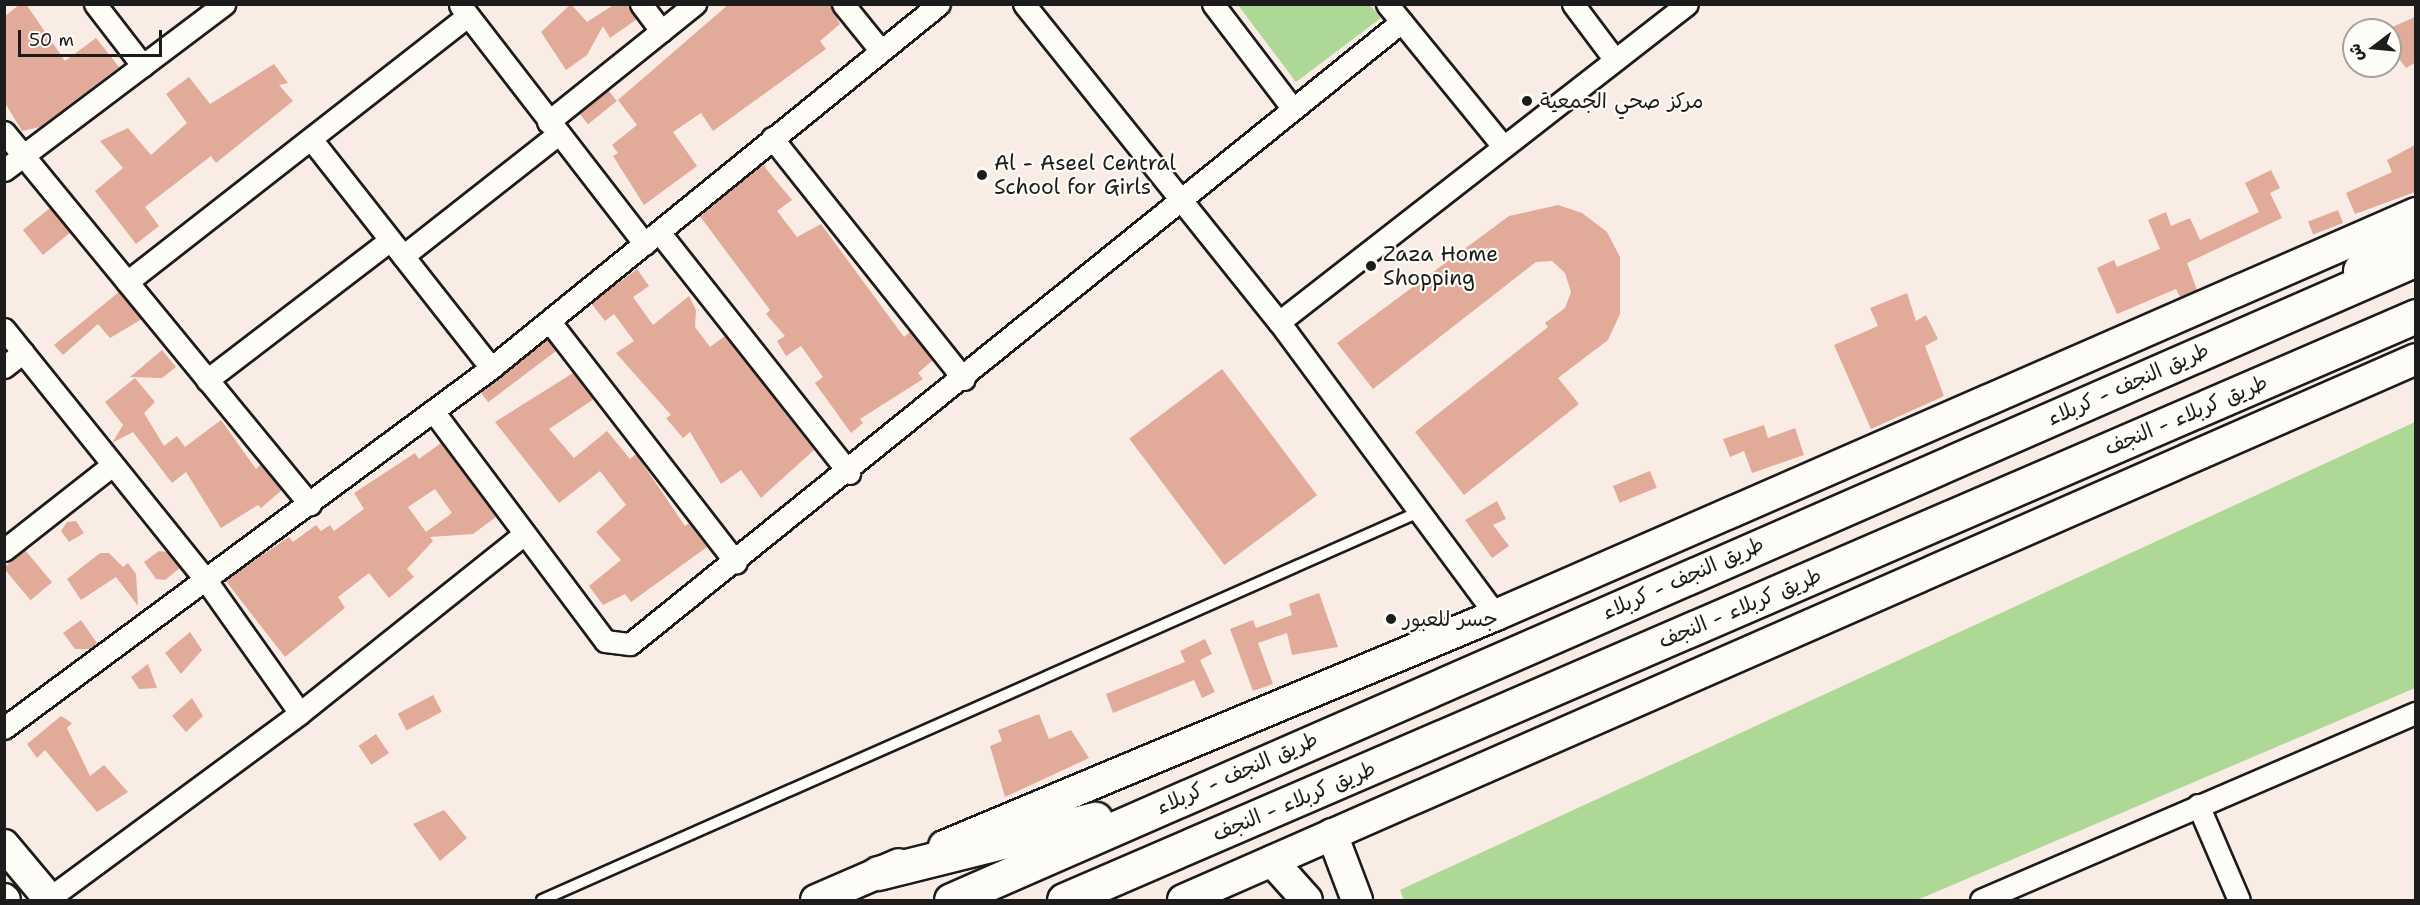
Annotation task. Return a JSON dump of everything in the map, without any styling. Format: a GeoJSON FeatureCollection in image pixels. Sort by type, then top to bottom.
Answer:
{"type":"FeatureCollection","features":[{"type":"Feature","properties":{"kind":"highway"},"geometry":{"type":"LineString","coordinates":[[2323,298],[2415,226]]}},
{"type":"Feature","properties":{"kind":"highway","name":"طريق النجف - کربلاء"},"geometry":{"type":"LineString","coordinates":[[951,900],[2415,259]]}},
{"type":"Feature","properties":{"kind":"highway","name":"طريق کربلاء - النجف"},"geometry":{"type":"LineString","coordinates":[[1064,900],[2415,316]]}},
{"type":"Feature","properties":{"kind":"highway"},"geometry":{"type":"LineString","coordinates":[[878,873],[1178,799]]}},
{"type":"Feature","properties":{"kind":"main road"},"geometry":{"type":"LineString","coordinates":[[816,900],[1496,615],[2415,213]]}},
{"type":"Feature","properties":{"kind":"main road"},"geometry":{"type":"LineString","coordinates":[[1183,900],[2415,359]]}},
{"type":"Feature","properties":{"kind":"main road"},"geometry":{"type":"LineString","coordinates":[[1332,834],[1358,900]]}},
{"type":"Feature","properties":{"kind":"main road"},"geometry":{"type":"LineString","coordinates":[[4,845],[49,900]]}},
{"type":"Feature","properties":{"kind":"main road"},"geometry":{"type":"LineString","coordinates":[[1272,861],[1306,900]]}},
{"type":"Feature","properties":{"kind":"street"},"geometry":{"type":"LineString","coordinates":[[95,4],[143,66]]}},
{"type":"Feature","properties":{"kind":"street"},"geometry":{"type":"LineString","coordinates":[[4,170],[224,4]]}},
{"type":"Feature","properties":{"kind":"street"},"geometry":{"type":"LineString","coordinates":[[641,4],[661,31]]}},
{"type":"Feature","properties":{"kind":"street"},"geometry":{"type":"LineString","coordinates":[[403,256],[695,4]]}},
{"type":"Feature","properties":{"kind":"street"},"geometry":{"type":"LineString","coordinates":[[843,4],[881,51]]}},
{"type":"Feature","properties":{"kind":"street"},"geometry":{"type":"LineString","coordinates":[[4,728],[491,368],[939,4]]}},
{"type":"Feature","properties":{"kind":"street"},"geometry":{"type":"LineString","coordinates":[[1024,4],[1279,322],[1496,615]]}},
{"type":"Feature","properties":{"kind":"street"},"geometry":{"type":"LineString","coordinates":[[1213,4],[1293,109]]}},
{"type":"Feature","properties":{"kind":"street"},"geometry":{"type":"LineString","coordinates":[[1387,4],[1503,146]]}},
{"type":"Feature","properties":{"kind":"street"},"geometry":{"type":"LineString","coordinates":[[1573,4],[1615,60]]}},
{"type":"Feature","properties":{"kind":"street"},"geometry":{"type":"LineString","coordinates":[[1279,322],[1687,4]]}},
{"type":"Feature","properties":{"kind":"street"},"geometry":{"type":"LineString","coordinates":[[127,282],[311,139],[464,10],[553,128],[652,238],[849,473]]}},
{"type":"Feature","properties":{"kind":"street"},"geometry":{"type":"LineString","coordinates":[[433,411],[605,641],[617,646],[641,637],[849,473],[1180,200],[1401,22]]}},
{"type":"Feature","properties":{"kind":"street"},"geometry":{"type":"LineString","coordinates":[[4,132],[310,504]]}},
{"type":"Feature","properties":{"kind":"street"},"geometry":{"type":"LineString","coordinates":[[772,138],[964,379]]}},
{"type":"Feature","properties":{"kind":"street"},"geometry":{"type":"LineString","coordinates":[[311,139],[491,368]]}},
{"type":"Feature","properties":{"kind":"street"},"geometry":{"type":"LineString","coordinates":[[207,380],[390,240]]}},
{"type":"Feature","properties":{"kind":"street"},"geometry":{"type":"LineString","coordinates":[[550,322],[736,563]]}},
{"type":"Feature","properties":{"kind":"street"},"geometry":{"type":"LineString","coordinates":[[4,329],[111,466],[205,579],[300,713]]}},
{"type":"Feature","properties":{"kind":"street"},"geometry":{"type":"LineString","coordinates":[[4,367],[23,352]]}},
{"type":"Feature","properties":{"kind":"street"},"geometry":{"type":"LineString","coordinates":[[4,550],[111,466]]}},
{"type":"Feature","properties":{"kind":"street"},"geometry":{"type":"LineString","coordinates":[[49,900],[300,713],[524,534]]}},
{"type":"Feature","properties":{"kind":"street"},"geometry":{"type":"LineString","coordinates":[[1981,900],[2415,712]]}},
{"type":"Feature","properties":{"kind":"street"},"geometry":{"type":"LineString","coordinates":[[2198,805],[2239,900]]}},
{"type":"Feature","properties":{"kind":"lane"},"geometry":{"type":"LineString","coordinates":[[542,900],[1421,512]]}},
{"type":"Feature","properties":{"kind":"green space"},"geometry":{"type":"Polygon","coordinates":[[[1238,5],[1370,5],[1381,18],[1296,82],[1238,5]]]}},
{"type":"Feature","properties":{"kind":"green space"},"geometry":{"type":"Polygon","coordinates":[[[2415,422],[2415,688],[1917,900],[1404,900],[1400,890],[2415,422]]]}},
{"type":"Feature","properties":{"kind":"building"},"geometry":{"type":"Polygon","coordinates":[[[20,4],[26,4],[65,61],[96,38],[119,67],[40,127],[22,131],[4,101],[4,17],[20,4]]]}},
{"type":"Feature","properties":{"kind":"building"},"geometry":{"type":"Polygon","coordinates":[[[571,4],[587,22],[615,4],[628,4],[637,19],[610,38],[603,26],[587,55],[566,70],[541,32],[571,4]]]}},
{"type":"Feature","properties":{"kind":"building"},"geometry":{"type":"Polygon","coordinates":[[[729,4],[830,4],[840,24],[820,41],[826,49],[713,131],[701,113],[673,132],[697,166],[644,205],[613,156],[618,153],[612,145],[637,125],[618,100],[729,4]]]}},
{"type":"Feature","properties":{"kind":"building"},"geometry":{"type":"Polygon","coordinates":[[[2415,17],[2415,63],[2406,68],[2402,63],[2402,23],[2415,17]]]}},
{"type":"Feature","properties":{"kind":"building"},"geometry":{"type":"Polygon","coordinates":[[[274,64],[288,83],[279,85],[293,101],[216,163],[211,156],[145,207],[159,226],[136,244],[95,191],[123,168],[100,141],[128,128],[151,155],[187,123],[166,94],[189,77],[210,104],[274,64]]]}},
{"type":"Feature","properties":{"kind":"building"},"geometry":{"type":"Polygon","coordinates":[[[608,90],[617,101],[588,124],[579,113],[608,90]]]}},
{"type":"Feature","properties":{"kind":"building"},"geometry":{"type":"Polygon","coordinates":[[[2415,145],[2415,192],[2355,214],[2346,193],[2392,172],[2387,160],[2415,145]]]}},
{"type":"Feature","properties":{"kind":"building"},"geometry":{"type":"Polygon","coordinates":[[[762,164],[792,200],[777,211],[797,237],[821,224],[904,337],[910,332],[933,360],[918,373],[923,379],[860,419],[863,423],[851,433],[815,383],[823,377],[801,346],[786,356],[777,341],[785,336],[766,314],[770,310],[699,215],[762,164]]]}},
{"type":"Feature","properties":{"kind":"building"},"geometry":{"type":"Polygon","coordinates":[[[2271,170],[2280,188],[2270,193],[2282,218],[2187,263],[2197,290],[2180,297],[2176,289],[2117,314],[2097,268],[2114,260],[2117,267],[2160,249],[2148,220],[2166,212],[2171,226],[2190,218],[2200,240],[2259,212],[2245,183],[2271,170]]]}},
{"type":"Feature","properties":{"kind":"building"},"geometry":{"type":"Polygon","coordinates":[[[1558,205],[1582,213],[1607,232],[1620,257],[1620,314],[1608,340],[1558,378],[1579,404],[1464,495],[1415,432],[1548,327],[1545,323],[1565,308],[1571,292],[1565,273],[1552,261],[1536,262],[1373,389],[1337,343],[1509,216],[1558,205]]]}},
{"type":"Feature","properties":{"kind":"building"},"geometry":{"type":"Polygon","coordinates":[[[50,208],[70,233],[43,255],[23,230],[50,208]]]}},
{"type":"Feature","properties":{"kind":"building"},"geometry":{"type":"Polygon","coordinates":[[[2338,210],[2343,223],[2313,235],[2308,221],[2338,210]]]}},
{"type":"Feature","properties":{"kind":"building"},"geometry":{"type":"Polygon","coordinates":[[[637,269],[649,286],[633,297],[653,325],[689,296],[696,310],[695,327],[710,347],[725,336],[814,450],[761,498],[741,470],[721,484],[690,432],[683,438],[666,418],[671,415],[616,353],[634,341],[614,314],[605,321],[591,303],[637,269]]]}},
{"type":"Feature","properties":{"kind":"building"},"geometry":{"type":"Polygon","coordinates":[[[119,292],[142,319],[110,338],[98,324],[63,355],[54,345],[119,292]]]}},
{"type":"Feature","properties":{"kind":"building"},"geometry":{"type":"Polygon","coordinates":[[[1907,293],[1916,321],[1926,315],[1938,339],[1925,346],[1944,396],[1871,429],[1834,345],[1878,326],[1870,308],[1907,293]]]}},
{"type":"Feature","properties":{"kind":"building"},"geometry":{"type":"Polygon","coordinates":[[[547,339],[556,351],[488,402],[479,390],[547,339]]]}},
{"type":"Feature","properties":{"kind":"building"},"geometry":{"type":"Polygon","coordinates":[[[162,350],[176,367],[162,378],[130,377],[162,350]]]}},
{"type":"Feature","properties":{"kind":"building"},"geometry":{"type":"Polygon","coordinates":[[[1222,369],[1317,495],[1224,565],[1129,439],[1222,369]]]}},
{"type":"Feature","properties":{"kind":"building"},"geometry":{"type":"Polygon","coordinates":[[[573,373],[594,399],[549,429],[574,458],[607,431],[630,459],[636,454],[685,526],[689,523],[707,547],[631,602],[625,594],[603,605],[589,586],[621,560],[596,532],[626,505],[600,471],[559,503],[495,422],[573,373]]]}},
{"type":"Feature","properties":{"kind":"building"},"geometry":{"type":"Polygon","coordinates":[[[135,378],[155,402],[144,413],[164,446],[177,436],[185,447],[221,420],[256,469],[261,464],[282,490],[261,508],[258,505],[221,528],[186,472],[172,483],[133,432],[112,443],[123,425],[105,402],[135,378]]]}},
{"type":"Feature","properties":{"kind":"building"},"geometry":{"type":"Polygon","coordinates":[[[1764,425],[1768,438],[1795,428],[1804,455],[1752,473],[1744,451],[1730,457],[1723,439],[1764,425]]]}},
{"type":"Feature","properties":{"kind":"building"},"geometry":{"type":"Polygon","coordinates":[[[441,443],[496,517],[473,534],[430,537],[433,541],[407,569],[414,577],[389,598],[369,573],[338,597],[345,608],[285,657],[225,580],[289,537],[293,542],[316,525],[321,531],[330,525],[334,531],[364,509],[354,493],[415,453],[419,459],[441,443]],[[435,489],[408,507],[426,532],[452,513],[435,489]]]}},
{"type":"Feature","properties":{"kind":"building"},"geometry":{"type":"Polygon","coordinates":[[[1650,471],[1657,488],[1620,503],[1613,486],[1650,471]]]}},
{"type":"Feature","properties":{"kind":"building"},"geometry":{"type":"Polygon","coordinates":[[[1497,501],[1506,519],[1493,525],[1509,546],[1492,558],[1465,520],[1497,501]]]}},
{"type":"Feature","properties":{"kind":"building"},"geometry":{"type":"Polygon","coordinates":[[[76,521],[84,533],[69,542],[61,531],[67,522],[76,521]]]}},
{"type":"Feature","properties":{"kind":"building"},"geometry":{"type":"Polygon","coordinates":[[[25,550],[52,582],[31,600],[4,569],[25,550]]]}},
{"type":"Feature","properties":{"kind":"building"},"geometry":{"type":"Polygon","coordinates":[[[159,551],[167,552],[180,568],[165,580],[156,579],[144,562],[159,551]]]}},
{"type":"Feature","properties":{"kind":"building"},"geometry":{"type":"Polygon","coordinates":[[[100,553],[109,553],[123,567],[128,563],[136,574],[138,606],[116,577],[81,600],[67,579],[100,553]]]}},
{"type":"Feature","properties":{"kind":"building"},"geometry":{"type":"Polygon","coordinates":[[[1319,593],[1338,647],[1292,655],[1287,633],[1258,643],[1273,684],[1253,691],[1230,629],[1253,620],[1256,628],[1292,615],[1289,604],[1319,593]]]}},
{"type":"Feature","properties":{"kind":"building"},"geometry":{"type":"Polygon","coordinates":[[[81,620],[97,643],[90,649],[75,649],[63,633],[81,620]]]}},
{"type":"Feature","properties":{"kind":"building"},"geometry":{"type":"Polygon","coordinates":[[[190,632],[202,650],[181,674],[165,653],[190,632]]]}},
{"type":"Feature","properties":{"kind":"building"},"geometry":{"type":"Polygon","coordinates":[[[1205,639],[1212,654],[1200,660],[1215,692],[1202,698],[1194,680],[1113,713],[1106,694],[1185,662],[1180,651],[1205,639]]]}},
{"type":"Feature","properties":{"kind":"building"},"geometry":{"type":"Polygon","coordinates":[[[148,664],[157,688],[139,689],[131,677],[148,664]]]}},
{"type":"Feature","properties":{"kind":"building"},"geometry":{"type":"Polygon","coordinates":[[[433,695],[442,712],[407,731],[398,714],[433,695]]]}},
{"type":"Feature","properties":{"kind":"building"},"geometry":{"type":"Polygon","coordinates":[[[192,698],[203,716],[186,732],[172,716],[192,698]]]}},
{"type":"Feature","properties":{"kind":"building"},"geometry":{"type":"Polygon","coordinates":[[[1039,714],[1049,739],[1071,730],[1089,758],[1005,797],[990,746],[1002,741],[998,730],[1039,714]]]}},
{"type":"Feature","properties":{"kind":"building"},"geometry":{"type":"Polygon","coordinates":[[[61,716],[72,723],[67,728],[90,776],[104,765],[128,792],[97,812],[45,750],[37,758],[27,744],[61,716]]]}},
{"type":"Feature","properties":{"kind":"building"},"geometry":{"type":"Polygon","coordinates":[[[376,734],[389,753],[371,765],[359,746],[376,734]]]}},
{"type":"Feature","properties":{"kind":"building"},"geometry":{"type":"Polygon","coordinates":[[[444,810],[467,838],[440,861],[413,824],[444,810]]]}},
{"type":"Feature","properties":{"kind":"place","name":"مركز صحي الجمعية"},"geometry":{"type":"Point","coordinates":[1527,101]}},
{"type":"Feature","properties":{"kind":"place","name":"Al - Aseel Central School for Girls"},"geometry":{"type":"Point","coordinates":[982,175]}},
{"type":"Feature","properties":{"kind":"place","name":"Zaza Home Shopping"},"geometry":{"type":"Point","coordinates":[1371,266]}},
{"type":"Feature","properties":{"kind":"place","name":"جسر للعبور"},"geometry":{"type":"Point","coordinates":[1391,619]}}]}
